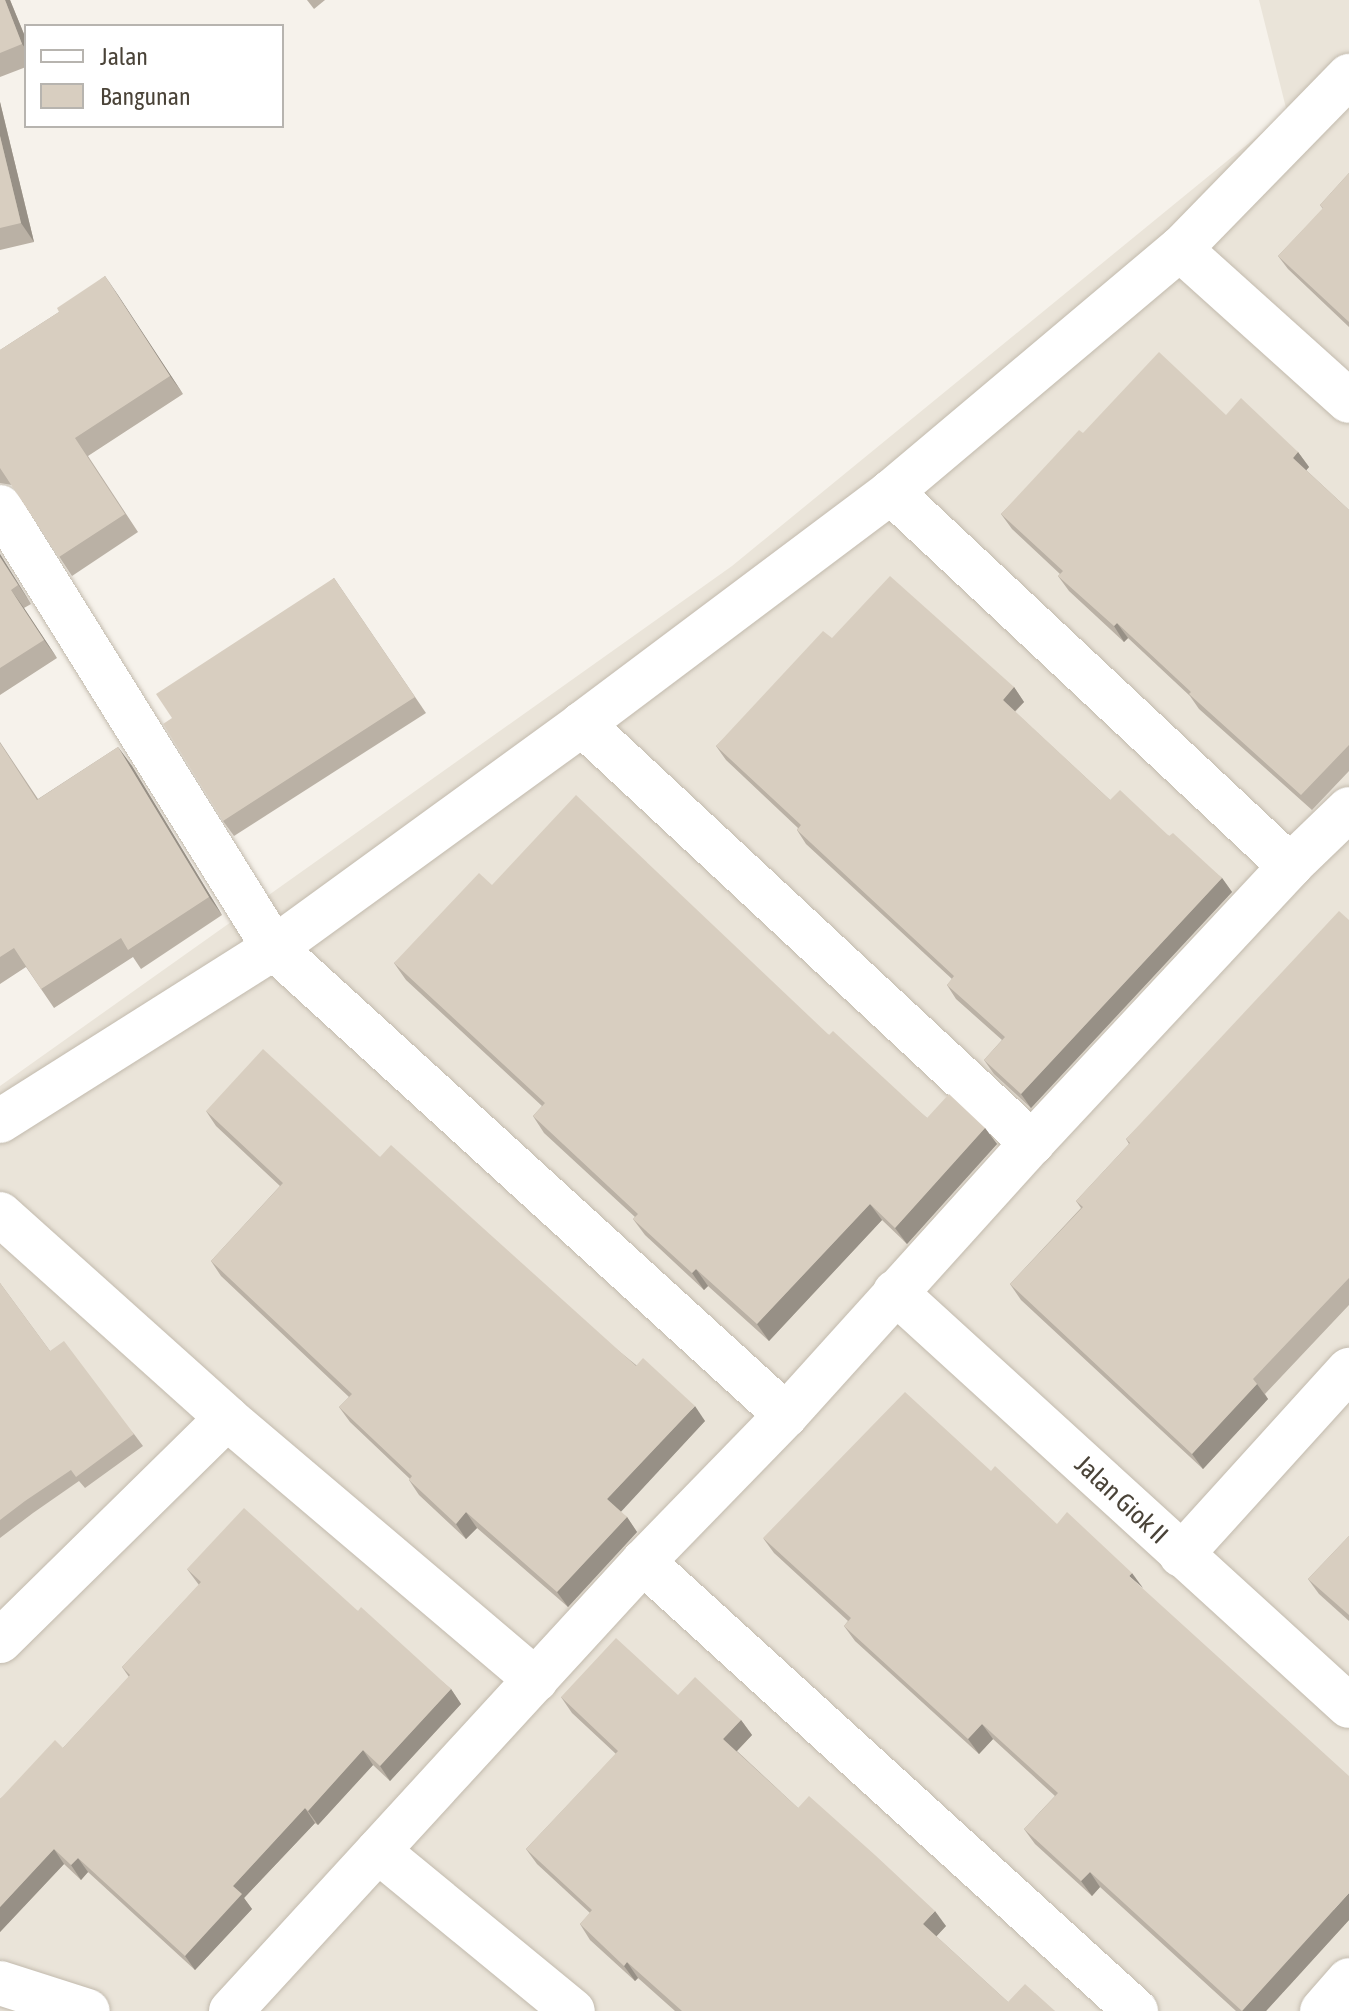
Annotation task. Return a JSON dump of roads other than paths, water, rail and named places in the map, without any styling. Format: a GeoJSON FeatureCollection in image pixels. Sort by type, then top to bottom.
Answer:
{"type":"FeatureCollection","features":[{"type":"Feature","properties":{"kind":"street"},"geometry":{"type":"LineString","coordinates":[[0,1121],[274,948],[582,724],[891,492],[1180,249],[1349,76]]}},
{"type":"Feature","properties":{"kind":"street"},"geometry":{"type":"LineString","coordinates":[[1180,249],[1349,401]]}},
{"type":"Feature","properties":{"kind":"street"},"geometry":{"type":"LineString","coordinates":[[891,492],[1290,866]]}},
{"type":"Feature","properties":{"kind":"street"},"geometry":{"type":"LineString","coordinates":[[0,507],[274,948],[786,1415]]}},
{"type":"Feature","properties":{"kind":"street"},"geometry":{"type":"LineString","coordinates":[[582,724],[1032,1143]]}},
{"type":"Feature","properties":{"kind":"street"},"geometry":{"type":"LineString","coordinates":[[231,2011],[643,1562],[786,1415],[895,1292],[1290,866],[1341,832]]}},
{"type":"Feature","properties":{"kind":"street"},"geometry":{"type":"LineString","coordinates":[[0,1214],[227,1418],[536,1680]]}},
{"type":"Feature","properties":{"kind":"street","name":"Jalan Giok II"},"geometry":{"type":"LineString","coordinates":[[895,1292],[1349,1706]]}},
{"type":"Feature","properties":{"kind":"street"},"geometry":{"type":"LineString","coordinates":[[1181,1555],[1349,1370]]}},
{"type":"Feature","properties":{"kind":"street"},"geometry":{"type":"LineString","coordinates":[[0,1641],[227,1418]]}},
{"type":"Feature","properties":{"kind":"street"},"geometry":{"type":"LineString","coordinates":[[643,1562],[1136,2011]]}},
{"type":"Feature","properties":{"kind":"street"},"geometry":{"type":"LineString","coordinates":[[378,1851],[573,2011]]}},
{"type":"Feature","properties":{"kind":"street"},"geometry":{"type":"LineString","coordinates":[[1322,2011],[1349,1980]]}},
{"type":"Feature","properties":{"kind":"street"},"geometry":{"type":"LineString","coordinates":[[0,1983],[88,2011]]}}]}
